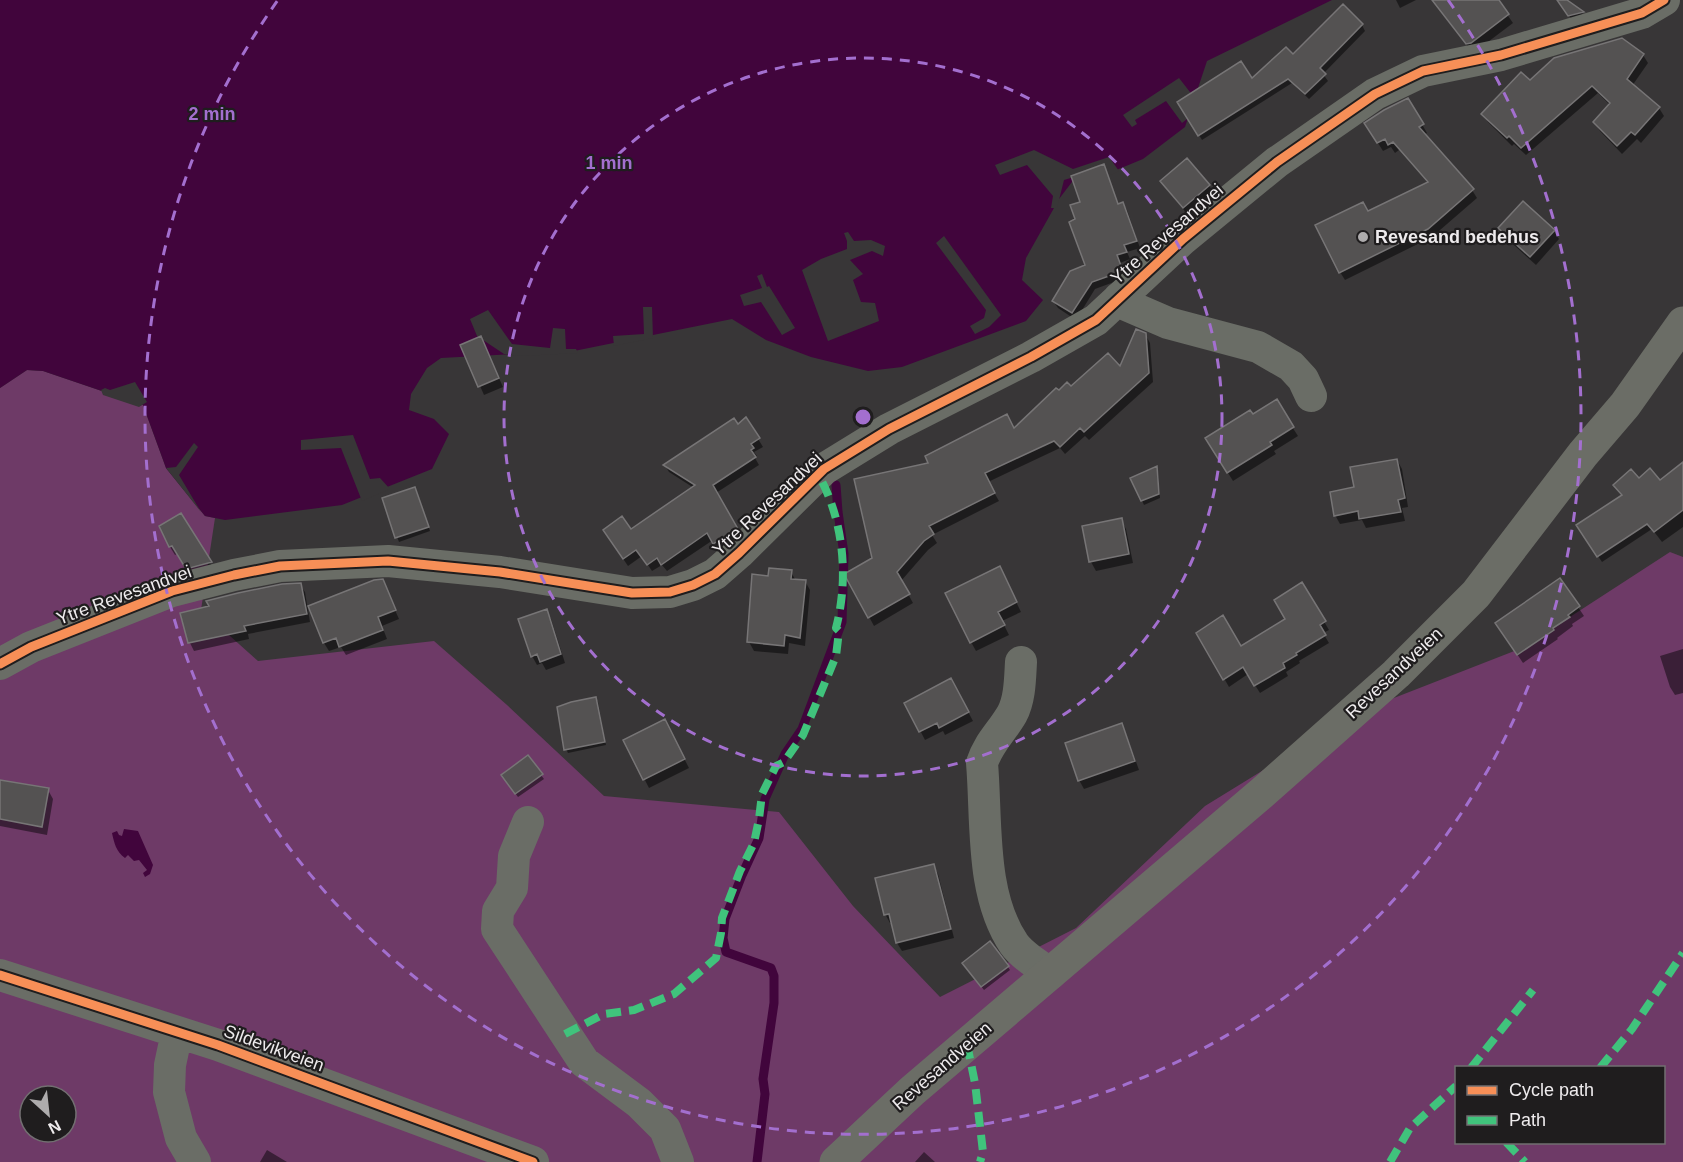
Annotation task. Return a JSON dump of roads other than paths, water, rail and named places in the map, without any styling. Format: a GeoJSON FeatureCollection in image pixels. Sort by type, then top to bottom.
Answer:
{"type":"FeatureCollection","features":[{"type":"Feature","properties":{"kind":"main road","name":"Revesandveien"},"geometry":{"type":"LineString","coordinates":[[836,1162],[912,1091],[1263,792],[1378,689],[1476,594],[1583,454],[1624,405],[1683,323]]}},
{"type":"Feature","properties":{"kind":"street","name":"Ytre Revesandvei"},"geometry":{"type":"LineString","coordinates":[[0,664],[31,647],[172,591],[280,566],[388,561],[500,572],[632,593],[670,592],[693,585],[715,574],[739,554],[824,469],[889,429],[1041,352],[1096,320],[1183,239],[1277,162],[1375,94],[1424,71],[1501,55],[1642,13],[1664,0]]}},
{"type":"Feature","properties":{"kind":"street","name":"Ytre Revesandvei"},"geometry":{"type":"LineString","coordinates":[[1119,298],[1124,304],[1168,323],[1258,347],[1292,366],[1303,379],[1311,396]]}},
{"type":"Feature","properties":{"kind":"street"},"geometry":{"type":"LineString","coordinates":[[1021,663],[1019,691],[1013,712],[987,749],[982,763],[988,859],[996,908],[1015,945],[1051,973]]}},
{"type":"Feature","properties":{"kind":"street"},"geometry":{"type":"LineString","coordinates":[[528,822],[514,856],[512,888],[498,911],[497,929],[584,1062],[639,1103],[665,1129],[678,1162]]}},
{"type":"Feature","properties":{"kind":"street","name":"Sildevikveien"},"geometry":{"type":"LineString","coordinates":[[0,975],[228,1048],[533,1162]]}},
{"type":"Feature","properties":{"kind":"street"},"geometry":{"type":"LineString","coordinates":[[177,1032],[170,1065],[169,1092],[181,1138],[195,1162]]}},
{"type":"Feature","properties":{"kind":"waterway"},"geometry":{"type":"LineString","coordinates":[[757,1162],[765,1094],[763,1079],[774,1003],[774,976],[771,968],[726,952],[723,938],[725,919],[759,838],[765,799],[785,754],[802,729],[842,622],[844,554],[836,485]]}},
{"type":"Feature","properties":{"kind":"place","name":"Revesand bedehus"},"geometry":{"type":"Point","coordinates":[1363,237]}}]}
